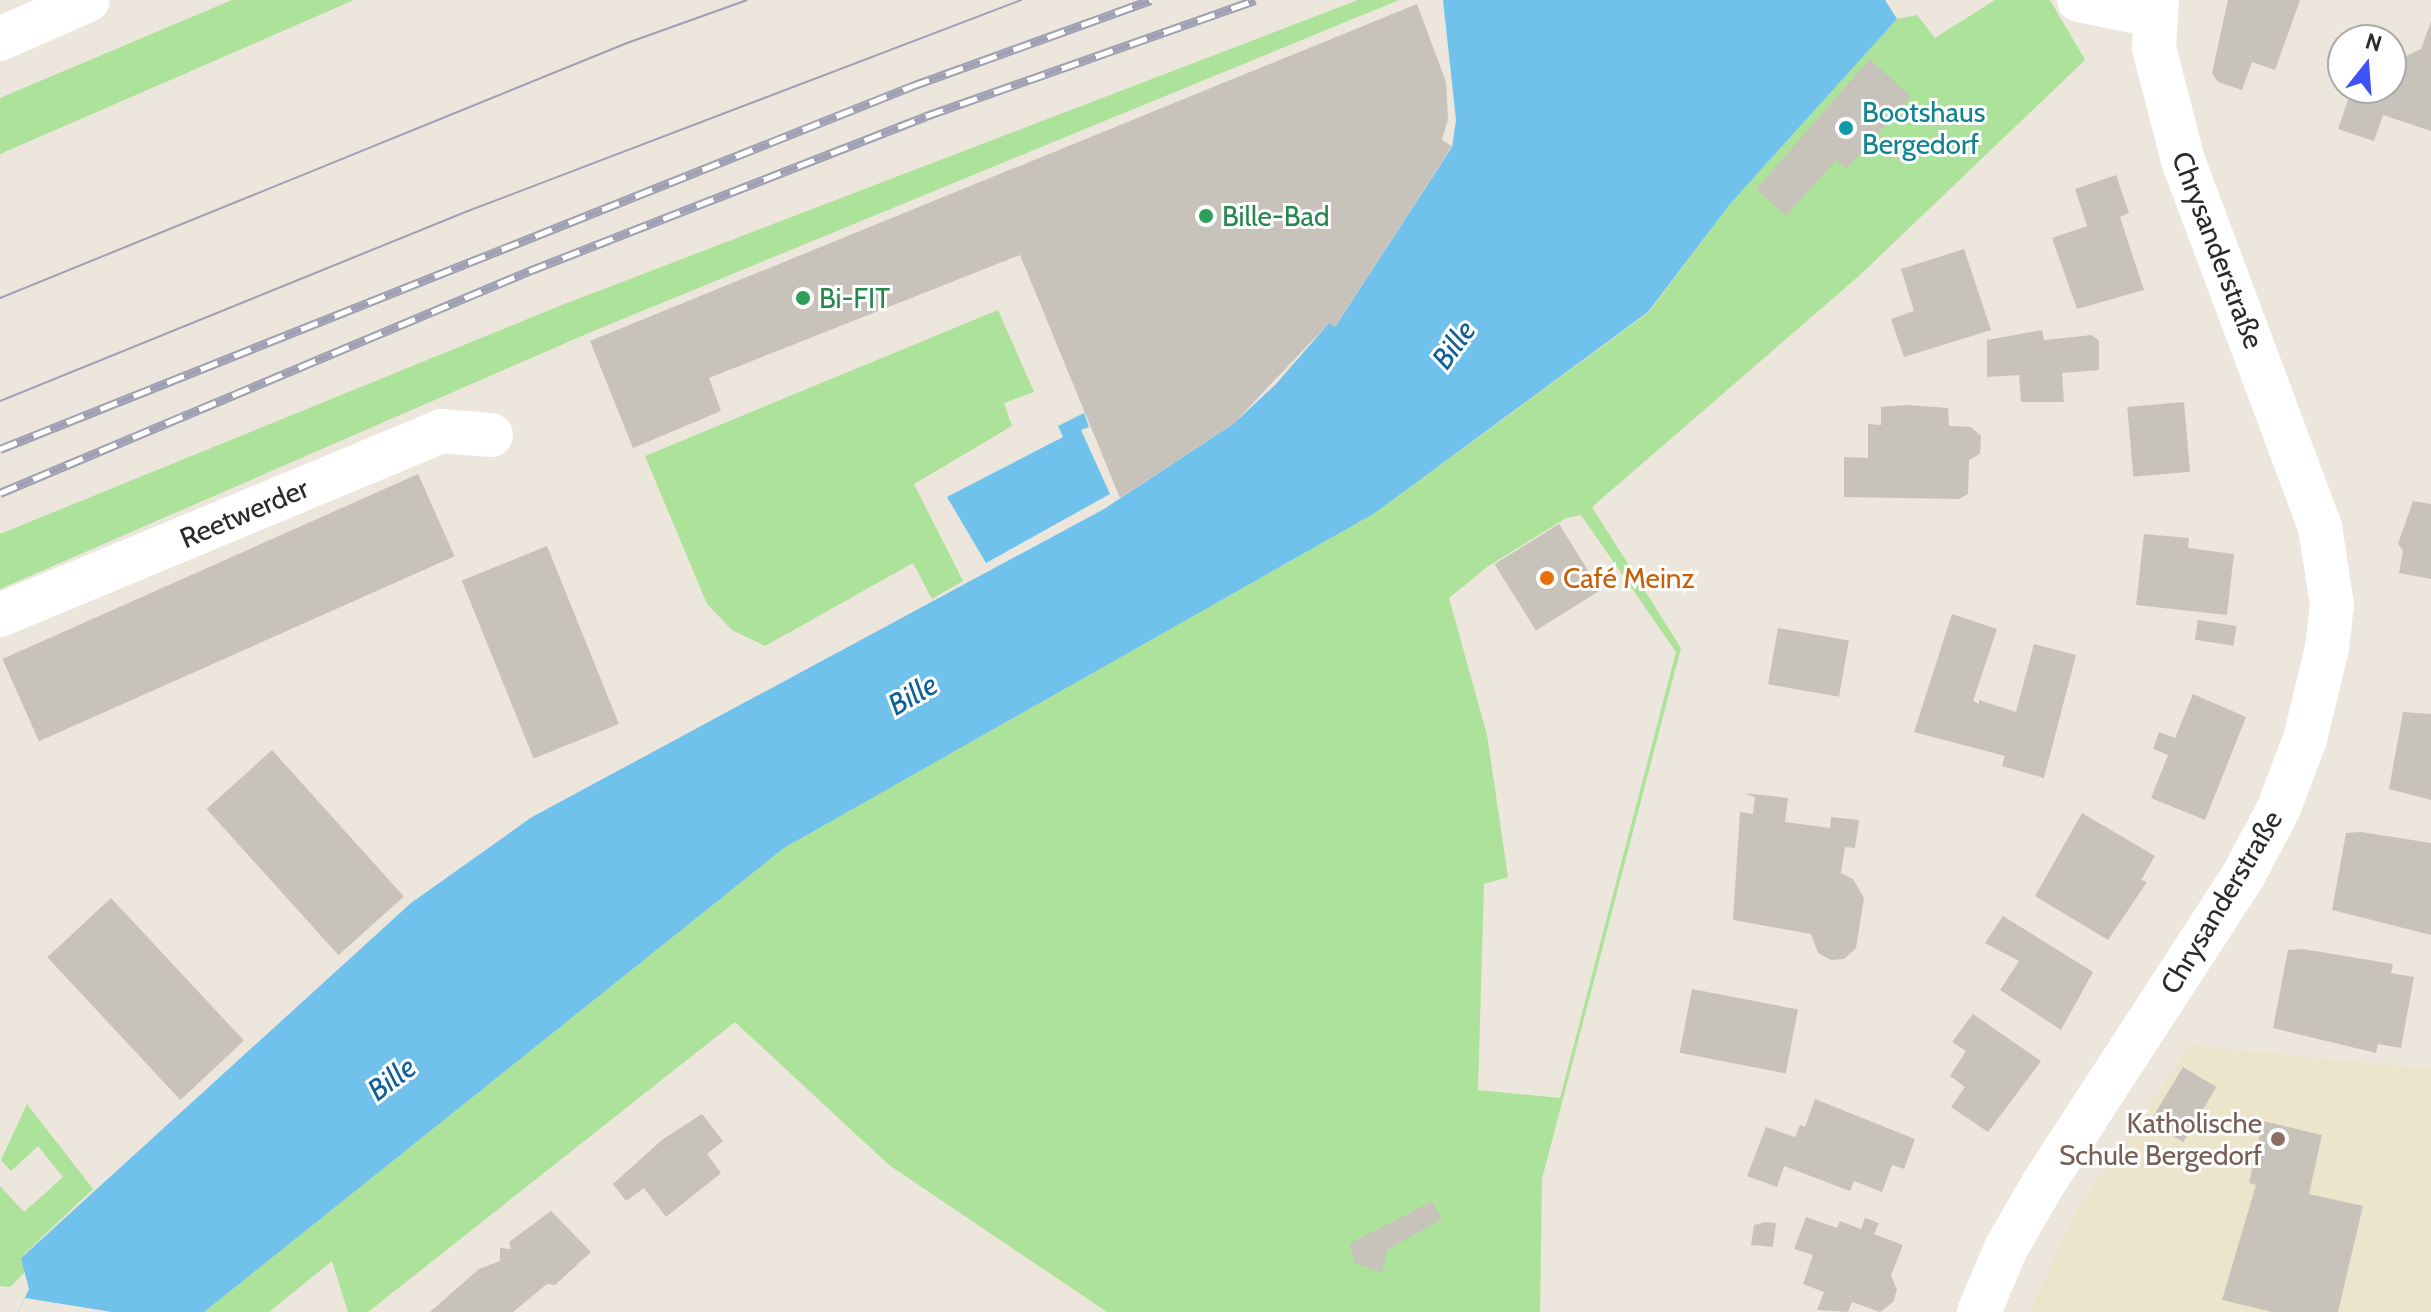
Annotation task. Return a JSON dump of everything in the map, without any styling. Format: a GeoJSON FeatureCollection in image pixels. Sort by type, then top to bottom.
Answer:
{"type":"FeatureCollection","features":[{"type":"Feature","properties":{"kind":"street"},"geometry":{"type":"LineString","coordinates":[[0,39],[88,0]]}},
{"type":"Feature","properties":{"kind":"street"},"geometry":{"type":"LineString","coordinates":[[2079,0],[2155,7]]}},
{"type":"Feature","properties":{"kind":"street","name":"Chrysanderstraße"},"geometry":{"type":"LineString","coordinates":[[1979,1312],[2006,1248],[2043,1184],[2244,874],[2272,823],[2305,739],[2327,648],[2332,605],[2320,527],[2184,164],[2161,86],[2155,7]]}},
{"type":"Feature","properties":{"kind":"street","name":"Reetwerder"},"geometry":{"type":"LineString","coordinates":[[0,615],[441,431],[491,435]]}},
{"type":"Feature","properties":{"kind":"shaded area","name":"Katholische Schule Bergedorf"},"geometry":{"type":"Polygon","coordinates":[[[2190,1045],[2431,1069],[2431,1312],[2029,1312],[2077,1210],[2190,1045]]]}},
{"type":"Feature","properties":{"kind":"green space"},"geometry":{"type":"Polygon","coordinates":[[[232,0],[354,0],[0,154],[0,98],[232,0]]]}},
{"type":"Feature","properties":{"kind":"green space"},"geometry":{"type":"Polygon","coordinates":[[[1358,0],[1399,0],[591,332],[0,589],[0,534],[562,305],[1358,0]]]}},
{"type":"Feature","properties":{"kind":"green space"},"geometry":{"type":"Polygon","coordinates":[[[1995,0],[2050,0],[2085,60],[1861,274],[1592,507],[1681,648],[1542,1179],[1540,1312],[1107,1312],[889,1165],[735,1022],[368,1312],[348,1312],[332,1261],[269,1312],[204,1312],[784,848],[1375,513],[1648,313],[1730,204],[1897,19],[1917,15],[1935,38],[1995,0]],[[1581,515],[1566,518],[1487,567],[1449,598],[1487,735],[1508,877],[1484,884],[1478,1090],[1560,1098],[1676,652],[1581,515]]]}},
{"type":"Feature","properties":{"kind":"green space"},"geometry":{"type":"Polygon","coordinates":[[[998,310],[1034,392],[1004,403],[1012,426],[914,484],[963,581],[932,599],[913,563],[765,646],[732,630],[707,604],[645,456],[998,310]]]}},
{"type":"Feature","properties":{"kind":"green space"},"geometry":{"type":"Polygon","coordinates":[[[27,1104],[93,1189],[21,1257],[26,1271],[10,1287],[0,1286],[0,1186],[24,1212],[63,1177],[38,1146],[11,1171],[1,1160],[27,1104]]]}},
{"type":"Feature","properties":{"kind":"water","name":"Bille"},"geometry":{"type":"Polygon","coordinates":[[[1443,0],[1885,0],[1897,19],[1730,204],[1648,312],[1375,513],[784,848],[204,1312],[18,1312],[29,1289],[21,1258],[411,903],[532,817],[1104,509],[1233,424],[1276,384],[1329,323],[1335,327],[1452,147],[1456,120],[1443,0]]]}},
{"type":"Feature","properties":{"kind":"water"},"geometry":{"type":"Polygon","coordinates":[[[1084,413],[1089,427],[1081,430],[1110,494],[986,563],[947,497],[1063,437],[1058,426],[1084,413]]]}},
{"type":"Feature","properties":{"kind":"pier"},"geometry":{"type":"Polygon","coordinates":[[[25,1298],[112,1312],[18,1312],[25,1298]]]}},
{"type":"Feature","properties":{"kind":"building"},"geometry":{"type":"Polygon","coordinates":[[[2228,0],[2300,0],[2275,70],[2252,62],[2242,90],[2218,82],[2212,73],[2228,0]]]}},
{"type":"Feature","properties":{"kind":"building","name":"Bille-Bad"},"geometry":{"type":"Polygon","coordinates":[[[1417,4],[1446,82],[1448,119],[1442,140],[1452,146],[1335,327],[1329,323],[1233,424],[1120,498],[1020,255],[709,378],[721,411],[633,448],[590,341],[1417,4]]]}},
{"type":"Feature","properties":{"kind":"building"},"geometry":{"type":"Polygon","coordinates":[[[2431,21],[2431,131],[2383,115],[2374,141],[2338,129],[2347,104],[2407,104],[2407,56],[2421,49],[2431,21]]]}},
{"type":"Feature","properties":{"kind":"building","name":"Bootshaus Bergedorf"},"geometry":{"type":"Polygon","coordinates":[[[1870,59],[1911,97],[1846,169],[1836,160],[1786,216],[1756,189],[1870,59]]]}},
{"type":"Feature","properties":{"kind":"building"},"geometry":{"type":"Polygon","coordinates":[[[2116,175],[2129,213],[2120,217],[2144,290],[2077,309],[2052,238],[2087,226],[2075,189],[2116,175]]]}},
{"type":"Feature","properties":{"kind":"building"},"geometry":{"type":"Polygon","coordinates":[[[1964,249],[1991,330],[1904,357],[1891,319],[1914,311],[1901,269],[1964,249]]]}},
{"type":"Feature","properties":{"kind":"building"},"geometry":{"type":"Polygon","coordinates":[[[2042,330],[2044,340],[2092,335],[2099,341],[2099,370],[2062,373],[2064,402],[2021,402],[2019,375],[1987,377],[1987,340],[2042,330]]]}},
{"type":"Feature","properties":{"kind":"building"},"geometry":{"type":"Polygon","coordinates":[[[2184,402],[2190,472],[2133,477],[2127,407],[2184,402]]]}},
{"type":"Feature","properties":{"kind":"building"},"geometry":{"type":"Polygon","coordinates":[[[1881,407],[1948,408],[1949,426],[1971,427],[1981,436],[1980,454],[1969,460],[1968,494],[1959,499],[1844,497],[1844,457],[1868,458],[1868,424],[1881,425],[1881,407]]]}},
{"type":"Feature","properties":{"kind":"building"},"geometry":{"type":"Polygon","coordinates":[[[418,474],[455,556],[39,741],[2,659],[418,474]]]}},
{"type":"Feature","properties":{"kind":"building"},"geometry":{"type":"Polygon","coordinates":[[[2413,501],[2431,504],[2431,579],[2399,573],[2403,551],[2398,544],[2413,501]]]}},
{"type":"Feature","properties":{"kind":"building","name":"Café Meinz"},"geometry":{"type":"Polygon","coordinates":[[[1559,524],[1600,590],[1536,630],[1495,564],[1559,524]]]}},
{"type":"Feature","properties":{"kind":"building"},"geometry":{"type":"Polygon","coordinates":[[[2144,534],[2189,538],[2188,548],[2234,554],[2227,615],[2136,605],[2144,534]]]}},
{"type":"Feature","properties":{"kind":"building"},"geometry":{"type":"Polygon","coordinates":[[[547,546],[619,724],[534,758],[462,580],[547,546]]]}},
{"type":"Feature","properties":{"kind":"building"},"geometry":{"type":"Polygon","coordinates":[[[1952,614],[1997,629],[1973,701],[1979,704],[1979,700],[2016,712],[2034,644],[2076,655],[2044,778],[2002,766],[2005,756],[1914,732],[1952,614]]]}},
{"type":"Feature","properties":{"kind":"building"},"geometry":{"type":"Polygon","coordinates":[[[2198,620],[2237,626],[2233,646],[2195,640],[2198,620]]]}},
{"type":"Feature","properties":{"kind":"building"},"geometry":{"type":"Polygon","coordinates":[[[1778,628],[1849,641],[1839,697],[1768,684],[1778,628]]]}},
{"type":"Feature","properties":{"kind":"building"},"geometry":{"type":"Polygon","coordinates":[[[2193,694],[2246,717],[2205,820],[2151,798],[2168,755],[2153,749],[2159,732],[2175,738],[2193,694]]]}},
{"type":"Feature","properties":{"kind":"building"},"geometry":{"type":"Polygon","coordinates":[[[2403,712],[2431,714],[2431,800],[2389,789],[2403,712]]]}},
{"type":"Feature","properties":{"kind":"building"},"geometry":{"type":"Polygon","coordinates":[[[272,750],[404,896],[338,955],[207,809],[272,750]]]}},
{"type":"Feature","properties":{"kind":"building"},"geometry":{"type":"Polygon","coordinates":[[[1743,793],[1788,798],[1785,822],[1830,828],[1831,817],[1859,820],[1855,848],[1845,847],[1841,873],[1853,879],[1864,898],[1856,948],[1844,959],[1831,960],[1818,953],[1811,934],[1733,920],[1740,812],[1753,814],[1755,797],[1743,793]]]}},
{"type":"Feature","properties":{"kind":"building"},"geometry":{"type":"Polygon","coordinates":[[[2082,813],[2155,856],[2141,880],[2147,882],[2108,940],[2035,896],[2082,813]]]}},
{"type":"Feature","properties":{"kind":"building"},"geometry":{"type":"Polygon","coordinates":[[[2361,832],[2431,843],[2431,935],[2332,910],[2346,833],[2361,832]]]}},
{"type":"Feature","properties":{"kind":"building"},"geometry":{"type":"Polygon","coordinates":[[[111,898],[244,1041],[180,1100],[47,957],[111,898]]]}},
{"type":"Feature","properties":{"kind":"building"},"geometry":{"type":"Polygon","coordinates":[[[2003,916],[2093,972],[2061,1030],[2000,990],[2019,961],[1985,943],[2003,916]]]}},
{"type":"Feature","properties":{"kind":"building"},"geometry":{"type":"Polygon","coordinates":[[[2303,949],[2393,964],[2391,973],[2414,977],[2401,1048],[2378,1044],[2376,1053],[2273,1028],[2288,950],[2303,949]]]}},
{"type":"Feature","properties":{"kind":"building"},"geometry":{"type":"Polygon","coordinates":[[[1692,989],[1798,1010],[1786,1073],[1680,1053],[1692,989]]]}},
{"type":"Feature","properties":{"kind":"building"},"geometry":{"type":"Polygon","coordinates":[[[1973,1014],[2041,1061],[1988,1132],[1951,1107],[1965,1087],[1950,1076],[1966,1051],[1952,1042],[1973,1014]]]}},
{"type":"Feature","properties":{"kind":"building"},"geometry":{"type":"Polygon","coordinates":[[[2183,1067],[2216,1087],[2183,1142],[2150,1122],[2183,1067]]]}},
{"type":"Feature","properties":{"kind":"building"},"geometry":{"type":"Polygon","coordinates":[[[1815,1099],[1915,1139],[1904,1169],[1892,1165],[1882,1192],[1854,1181],[1850,1191],[1784,1166],[1777,1187],[1747,1176],[1766,1127],[1795,1137],[1800,1125],[1805,1127],[1815,1099]]]}},
{"type":"Feature","properties":{"kind":"building"},"geometry":{"type":"Polygon","coordinates":[[[702,1114],[723,1141],[707,1154],[721,1173],[666,1217],[644,1188],[626,1201],[613,1184],[663,1139],[702,1114]]]}},
{"type":"Feature","properties":{"kind":"building"},"geometry":{"type":"Polygon","coordinates":[[[2263,1121],[2322,1135],[2309,1194],[2363,1206],[2338,1312],[2272,1312],[2222,1300],[2256,1185],[2249,1183],[2263,1121]]]}},
{"type":"Feature","properties":{"kind":"building"},"geometry":{"type":"Polygon","coordinates":[[[1432,1201],[1442,1219],[1387,1250],[1382,1273],[1355,1263],[1349,1244],[1432,1201]]]}},
{"type":"Feature","properties":{"kind":"building"},"geometry":{"type":"Polygon","coordinates":[[[551,1211],[591,1252],[555,1285],[547,1284],[513,1312],[430,1312],[479,1269],[500,1261],[500,1248],[511,1249],[509,1242],[551,1211]]]}},
{"type":"Feature","properties":{"kind":"building"},"geometry":{"type":"Polygon","coordinates":[[[1806,1217],[1837,1228],[1840,1221],[1861,1229],[1865,1218],[1879,1223],[1874,1234],[1903,1245],[1891,1275],[1897,1290],[1893,1302],[1880,1312],[1852,1302],[1848,1312],[1817,1310],[1824,1292],[1803,1284],[1813,1255],[1794,1249],[1806,1217]]]}},
{"type":"Feature","properties":{"kind":"building"},"geometry":{"type":"Polygon","coordinates":[[[1776,1223],[1773,1247],[1751,1245],[1754,1225],[1776,1223]]]}},
{"type":"Feature","properties":{"kind":"tram line"},"geometry":{"type":"LineString","coordinates":[[0,298],[627,43],[747,0]]}},
{"type":"Feature","properties":{"kind":"tram line"},"geometry":{"type":"LineString","coordinates":[[0,401],[468,211],[1021,0]]}},
{"type":"Feature","properties":{"kind":"railway"},"geometry":{"type":"LineString","coordinates":[[0,449],[912,86],[1151,0]]}},
{"type":"Feature","properties":{"kind":"railway"},"geometry":{"type":"LineString","coordinates":[[0,493],[529,271],[926,116],[1255,0]]}},
{"type":"Feature","properties":{"kind":"place","name":"Bootshaus Bergedorf"},"geometry":{"type":"Point","coordinates":[1846,128]}},
{"type":"Feature","properties":{"kind":"place","name":"Bille-Bad"},"geometry":{"type":"Point","coordinates":[1206,216]}},
{"type":"Feature","properties":{"kind":"place","name":"Bi-FIT"},"geometry":{"type":"Point","coordinates":[803,298]}},
{"type":"Feature","properties":{"kind":"place","name":"Café Meinz"},"geometry":{"type":"Point","coordinates":[1547,578]}},
{"type":"Feature","properties":{"kind":"place","name":"Katholische Schule Bergedorf"},"geometry":{"type":"Point","coordinates":[2278,1139]}}]}
